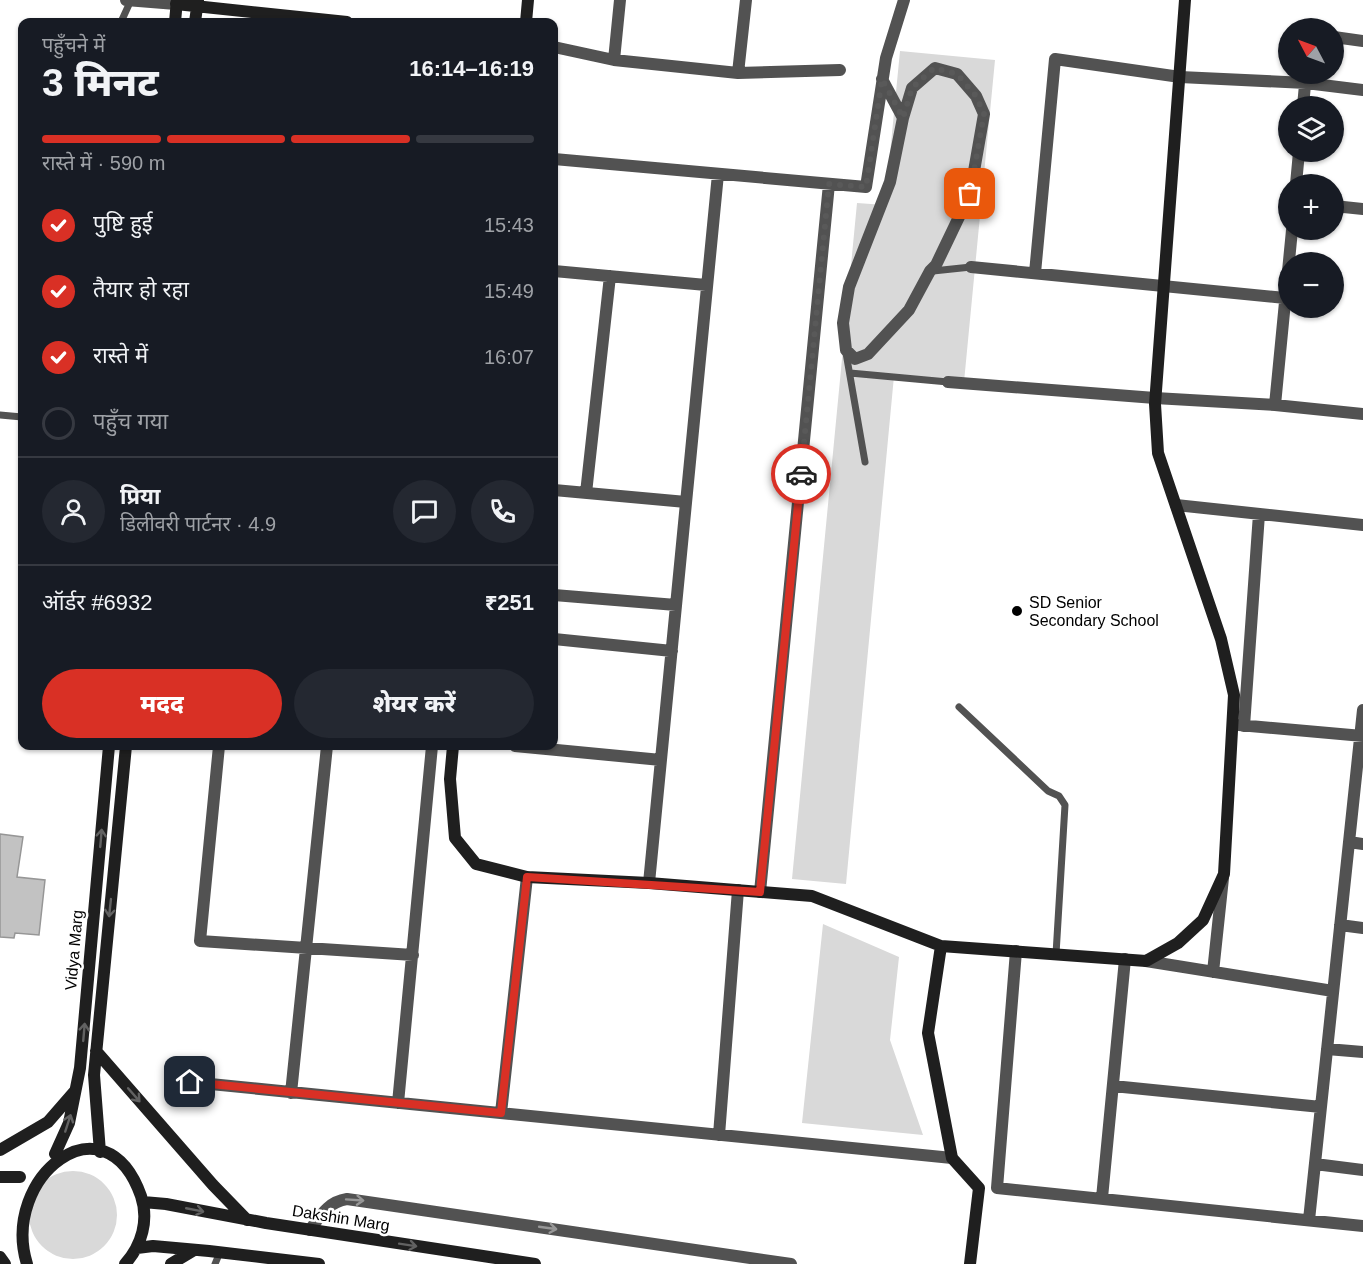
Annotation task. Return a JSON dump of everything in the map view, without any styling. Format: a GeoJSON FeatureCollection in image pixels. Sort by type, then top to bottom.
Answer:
{"type":"FeatureCollection","features":[{"type":"Feature","properties":{"kind":"street"},"geometry":{"type":"LineString","coordinates":[[126,0],[197,3],[315,18]]}},
{"type":"Feature","properties":{"kind":"street"},"geometry":{"type":"LineString","coordinates":[[526,18],[528,0]]}},
{"type":"Feature","properties":{"kind":"street"},"geometry":{"type":"LineString","coordinates":[[614,60],[620,0]]}},
{"type":"Feature","properties":{"kind":"street"},"geometry":{"type":"LineString","coordinates":[[738,73],[746,0]]}},
{"type":"Feature","properties":{"kind":"street"},"geometry":{"type":"LineString","coordinates":[[558,159],[866,187],[886,58],[904,0]]}},
{"type":"Feature","properties":{"kind":"street"},"geometry":{"type":"LineString","coordinates":[[1185,0],[1155,398],[1158,453],[1221,639],[1234,695],[1238,725]]}},
{"type":"Feature","properties":{"kind":"street"},"geometry":{"type":"LineString","coordinates":[[175,18],[176,2]]}},
{"type":"Feature","properties":{"kind":"street"},"geometry":{"type":"LineString","coordinates":[[195,18],[197,3]]}},
{"type":"Feature","properties":{"kind":"street"},"geometry":{"type":"LineString","coordinates":[[1344,38],[1363,41]]}},
{"type":"Feature","properties":{"kind":"street"},"geometry":{"type":"LineString","coordinates":[[558,48],[614,60],[738,73],[840,70]]}},
{"type":"Feature","properties":{"kind":"street"},"geometry":{"type":"LineString","coordinates":[[1035,273],[1055,59],[1180,77],[1278,78]]}},
{"type":"Feature","properties":{"kind":"street"},"geometry":{"type":"LineString","coordinates":[[934,68],[957,74],[976,96],[984,114],[970,194],[936,265],[930,271],[909,310],[868,354],[855,359],[846,350],[843,322],[849,287],[890,182],[903,118],[912,88],[934,68]]}},
{"type":"Feature","properties":{"kind":"street"},"geometry":{"type":"LineString","coordinates":[[882,79],[903,118]]}},
{"type":"Feature","properties":{"kind":"street"},"geometry":{"type":"LineString","coordinates":[[1334,84],[1363,90]]}},
{"type":"Feature","properties":{"kind":"street"},"geometry":{"type":"LineString","coordinates":[[649,883],[718,174]]}},
{"type":"Feature","properties":{"kind":"street"},"geometry":{"type":"LineString","coordinates":[[760,892],[829,184]]}},
{"type":"Feature","properties":{"kind":"street"},"geometry":{"type":"LineString","coordinates":[[1344,207],[1363,209]]}},
{"type":"Feature","properties":{"kind":"street"},"geometry":{"type":"LineString","coordinates":[[971,267],[1278,297]]}},
{"type":"Feature","properties":{"kind":"street"},"geometry":{"type":"LineString","coordinates":[[558,271],[706,285]]}},
{"type":"Feature","properties":{"kind":"street"},"geometry":{"type":"LineString","coordinates":[[586,493],[610,276]]}},
{"type":"Feature","properties":{"kind":"street"},"geometry":{"type":"LineString","coordinates":[[1275,405],[1283,318]]}},
{"type":"Feature","properties":{"kind":"street"},"geometry":{"type":"LineString","coordinates":[[948,382],[1275,405],[1363,414]]}},
{"type":"Feature","properties":{"kind":"street"},"geometry":{"type":"LineString","coordinates":[[558,490],[686,502]]}},
{"type":"Feature","properties":{"kind":"street"},"geometry":{"type":"LineString","coordinates":[[1176,505],[1363,525]]}},
{"type":"Feature","properties":{"kind":"street"},"geometry":{"type":"LineString","coordinates":[[1213,972],[1259,514]]}},
{"type":"Feature","properties":{"kind":"street"},"geometry":{"type":"LineString","coordinates":[[558,595],[676,605]]}},
{"type":"Feature","properties":{"kind":"street"},"geometry":{"type":"LineString","coordinates":[[558,639],[672,651]]}},
{"type":"Feature","properties":{"kind":"street"},"geometry":{"type":"LineString","coordinates":[[1309,1220],[1363,710]]}},
{"type":"Feature","properties":{"kind":"street"},"geometry":{"type":"LineString","coordinates":[[1238,725],[1362,736]]}},
{"type":"Feature","properties":{"kind":"street","name":"Vidya Marg"},"geometry":{"type":"LineString","coordinates":[[110,750],[80,1068],[69,1123],[49,1155],[64,1149],[76,1148],[100,1152],[94,1075],[126,750]]}},
{"type":"Feature","properties":{"kind":"street"},"geometry":{"type":"LineString","coordinates":[[219,750],[200,941],[412,955]]}},
{"type":"Feature","properties":{"kind":"street"},"geometry":{"type":"LineString","coordinates":[[291,1093],[327,750]]}},
{"type":"Feature","properties":{"kind":"street"},"geometry":{"type":"LineString","coordinates":[[398,1103],[432,750]]}},
{"type":"Feature","properties":{"kind":"street"},"geometry":{"type":"LineString","coordinates":[[453,750],[450,779],[455,838],[476,864],[527,877],[649,883],[812,896],[941,946],[1146,961],[1334,991]]}},
{"type":"Feature","properties":{"kind":"street"},"geometry":{"type":"LineString","coordinates":[[557,750],[661,760]]}},
{"type":"Feature","properties":{"kind":"street"},"geometry":{"type":"LineString","coordinates":[[1349,842],[1363,844]]}},
{"type":"Feature","properties":{"kind":"street"},"geometry":{"type":"LineString","coordinates":[[1146,961],[1178,943],[1203,920],[1224,874]]}},
{"type":"Feature","properties":{"kind":"street"},"geometry":{"type":"LineString","coordinates":[[501,1113],[527,877]]}},
{"type":"Feature","properties":{"kind":"street"},"geometry":{"type":"LineString","coordinates":[[718,1135],[738,890]]}},
{"type":"Feature","properties":{"kind":"street"},"geometry":{"type":"LineString","coordinates":[[1340,925],[1363,928]]}},
{"type":"Feature","properties":{"kind":"street"},"geometry":{"type":"LineString","coordinates":[[941,946],[928,1033],[952,1158],[979,1188],[1102,1198],[1363,1226]]}},
{"type":"Feature","properties":{"kind":"street"},"geometry":{"type":"LineString","coordinates":[[997,1188],[1016,951]]}},
{"type":"Feature","properties":{"kind":"street"},"geometry":{"type":"LineString","coordinates":[[1102,1198],[1125,959]]}},
{"type":"Feature","properties":{"kind":"street"},"geometry":{"type":"LineString","coordinates":[[1327,1049],[1363,1052]]}},
{"type":"Feature","properties":{"kind":"street"},"geometry":{"type":"LineString","coordinates":[[96,1051],[213,1185],[247,1220]]}},
{"type":"Feature","properties":{"kind":"street"},"geometry":{"type":"LineString","coordinates":[[170,1080],[952,1158]]}},
{"type":"Feature","properties":{"kind":"street"},"geometry":{"type":"LineString","coordinates":[[1113,1086],[1321,1107]]}},
{"type":"Feature","properties":{"kind":"street"},"geometry":{"type":"LineString","coordinates":[[0,1150],[48,1122],[76,1090]]}},
{"type":"Feature","properties":{"kind":"street"},"geometry":{"type":"LineString","coordinates":[[100,1152],[128,1172],[143,1202],[144,1226],[137,1248],[125,1264]]}},
{"type":"Feature","properties":{"kind":"street"},"geometry":{"type":"LineString","coordinates":[[1315,1164],[1363,1170]]}},
{"type":"Feature","properties":{"kind":"street"},"geometry":{"type":"LineString","coordinates":[[0,1177],[20,1178]]}},
{"type":"Feature","properties":{"kind":"street"},"geometry":{"type":"LineString","coordinates":[[970,1264],[979,1188]]}},
{"type":"Feature","properties":{"kind":"street"},"geometry":{"type":"LineString","coordinates":[[310,1230],[330,1205],[346,1199],[791,1264]]}},
{"type":"Feature","properties":{"kind":"street","name":"Dakshin Marg"},"geometry":{"type":"LineString","coordinates":[[143,1202],[535,1264]]}},
{"type":"Feature","properties":{"kind":"street"},"geometry":{"type":"LineString","coordinates":[[10,1234],[16,1250],[27,1264]]}},
{"type":"Feature","properties":{"kind":"street"},"geometry":{"type":"LineString","coordinates":[[137,1248],[153,1246],[220,1252],[241,1259],[319,1264]]}},
{"type":"Feature","properties":{"kind":"street"},"geometry":{"type":"LineString","coordinates":[[171,1264],[194,1250]]}},
{"type":"Feature","properties":{"kind":"street"},"geometry":{"type":"LineString","coordinates":[[0,1257],[5,1264]]}},
{"type":"Feature","properties":{"kind":"lane"},"geometry":{"type":"LineString","coordinates":[[123,18],[131,0]]}},
{"type":"Feature","properties":{"kind":"lane"},"geometry":{"type":"LineString","coordinates":[[930,271],[971,267]]}},
{"type":"Feature","properties":{"kind":"lane"},"geometry":{"type":"LineString","coordinates":[[846,350],[865,462]]}},
{"type":"Feature","properties":{"kind":"lane"},"geometry":{"type":"LineString","coordinates":[[850,373],[948,382]]}},
{"type":"Feature","properties":{"kind":"lane"},"geometry":{"type":"LineString","coordinates":[[0,415],[18,417]]}},
{"type":"Feature","properties":{"kind":"lane"},"geometry":{"type":"LineString","coordinates":[[959,707],[1048,791],[1059,796],[1065,805],[1056,954]]}},
{"type":"Feature","properties":{"kind":"lane"},"geometry":{"type":"LineString","coordinates":[[215,1264],[220,1252]]}},
{"type":"Feature","properties":{"kind":"shaded area"},"geometry":{"type":"Polygon","coordinates":[[[900,51],[995,60],[964,382],[894,376],[846,884],[792,879],[857,203],[885,205],[900,51]]]}},
{"type":"Feature","properties":{"kind":"shaded area"},"geometry":{"type":"Polygon","coordinates":[[[823,924],[899,957],[890,1040],[923,1135],[802,1123],[823,924]]]}},
{"type":"Feature","properties":{"kind":"shaded area"},"geometry":{"type":"Polygon","coordinates":[[[73,1171],[90,1174],[104,1184],[114,1198],[117,1215],[114,1232],[104,1246],[90,1256],[73,1259],[56,1256],[42,1246],[32,1232],[29,1215],[32,1198],[42,1184],[56,1174],[73,1171]]]}},
{"type":"Feature","properties":{"kind":"building"},"geometry":{"type":"Polygon","coordinates":[[[0,834],[23,837],[17,877],[45,880],[39,935],[15,933],[14,938],[0,937],[0,834]]]}},
{"type":"Feature","properties":{"kind":"way so far"},"geometry":{"type":"LineString","coordinates":[[801,474],[829,184],[866,187],[882,79],[903,118],[912,88],[934,68],[957,74],[976,96],[984,114],[970,194]]}},
{"type":"Feature","properties":{"kind":"place","name":"SD Senior Secondary School"},"geometry":{"type":"Point","coordinates":[1017,611]}},
{"type":"Feature","properties":{"kind":"route"},"geometry":{"type":"LineString","coordinates":[[190,1082],[501,1113],[527,877],[649,883],[760,892],[801,474]]}}]}
